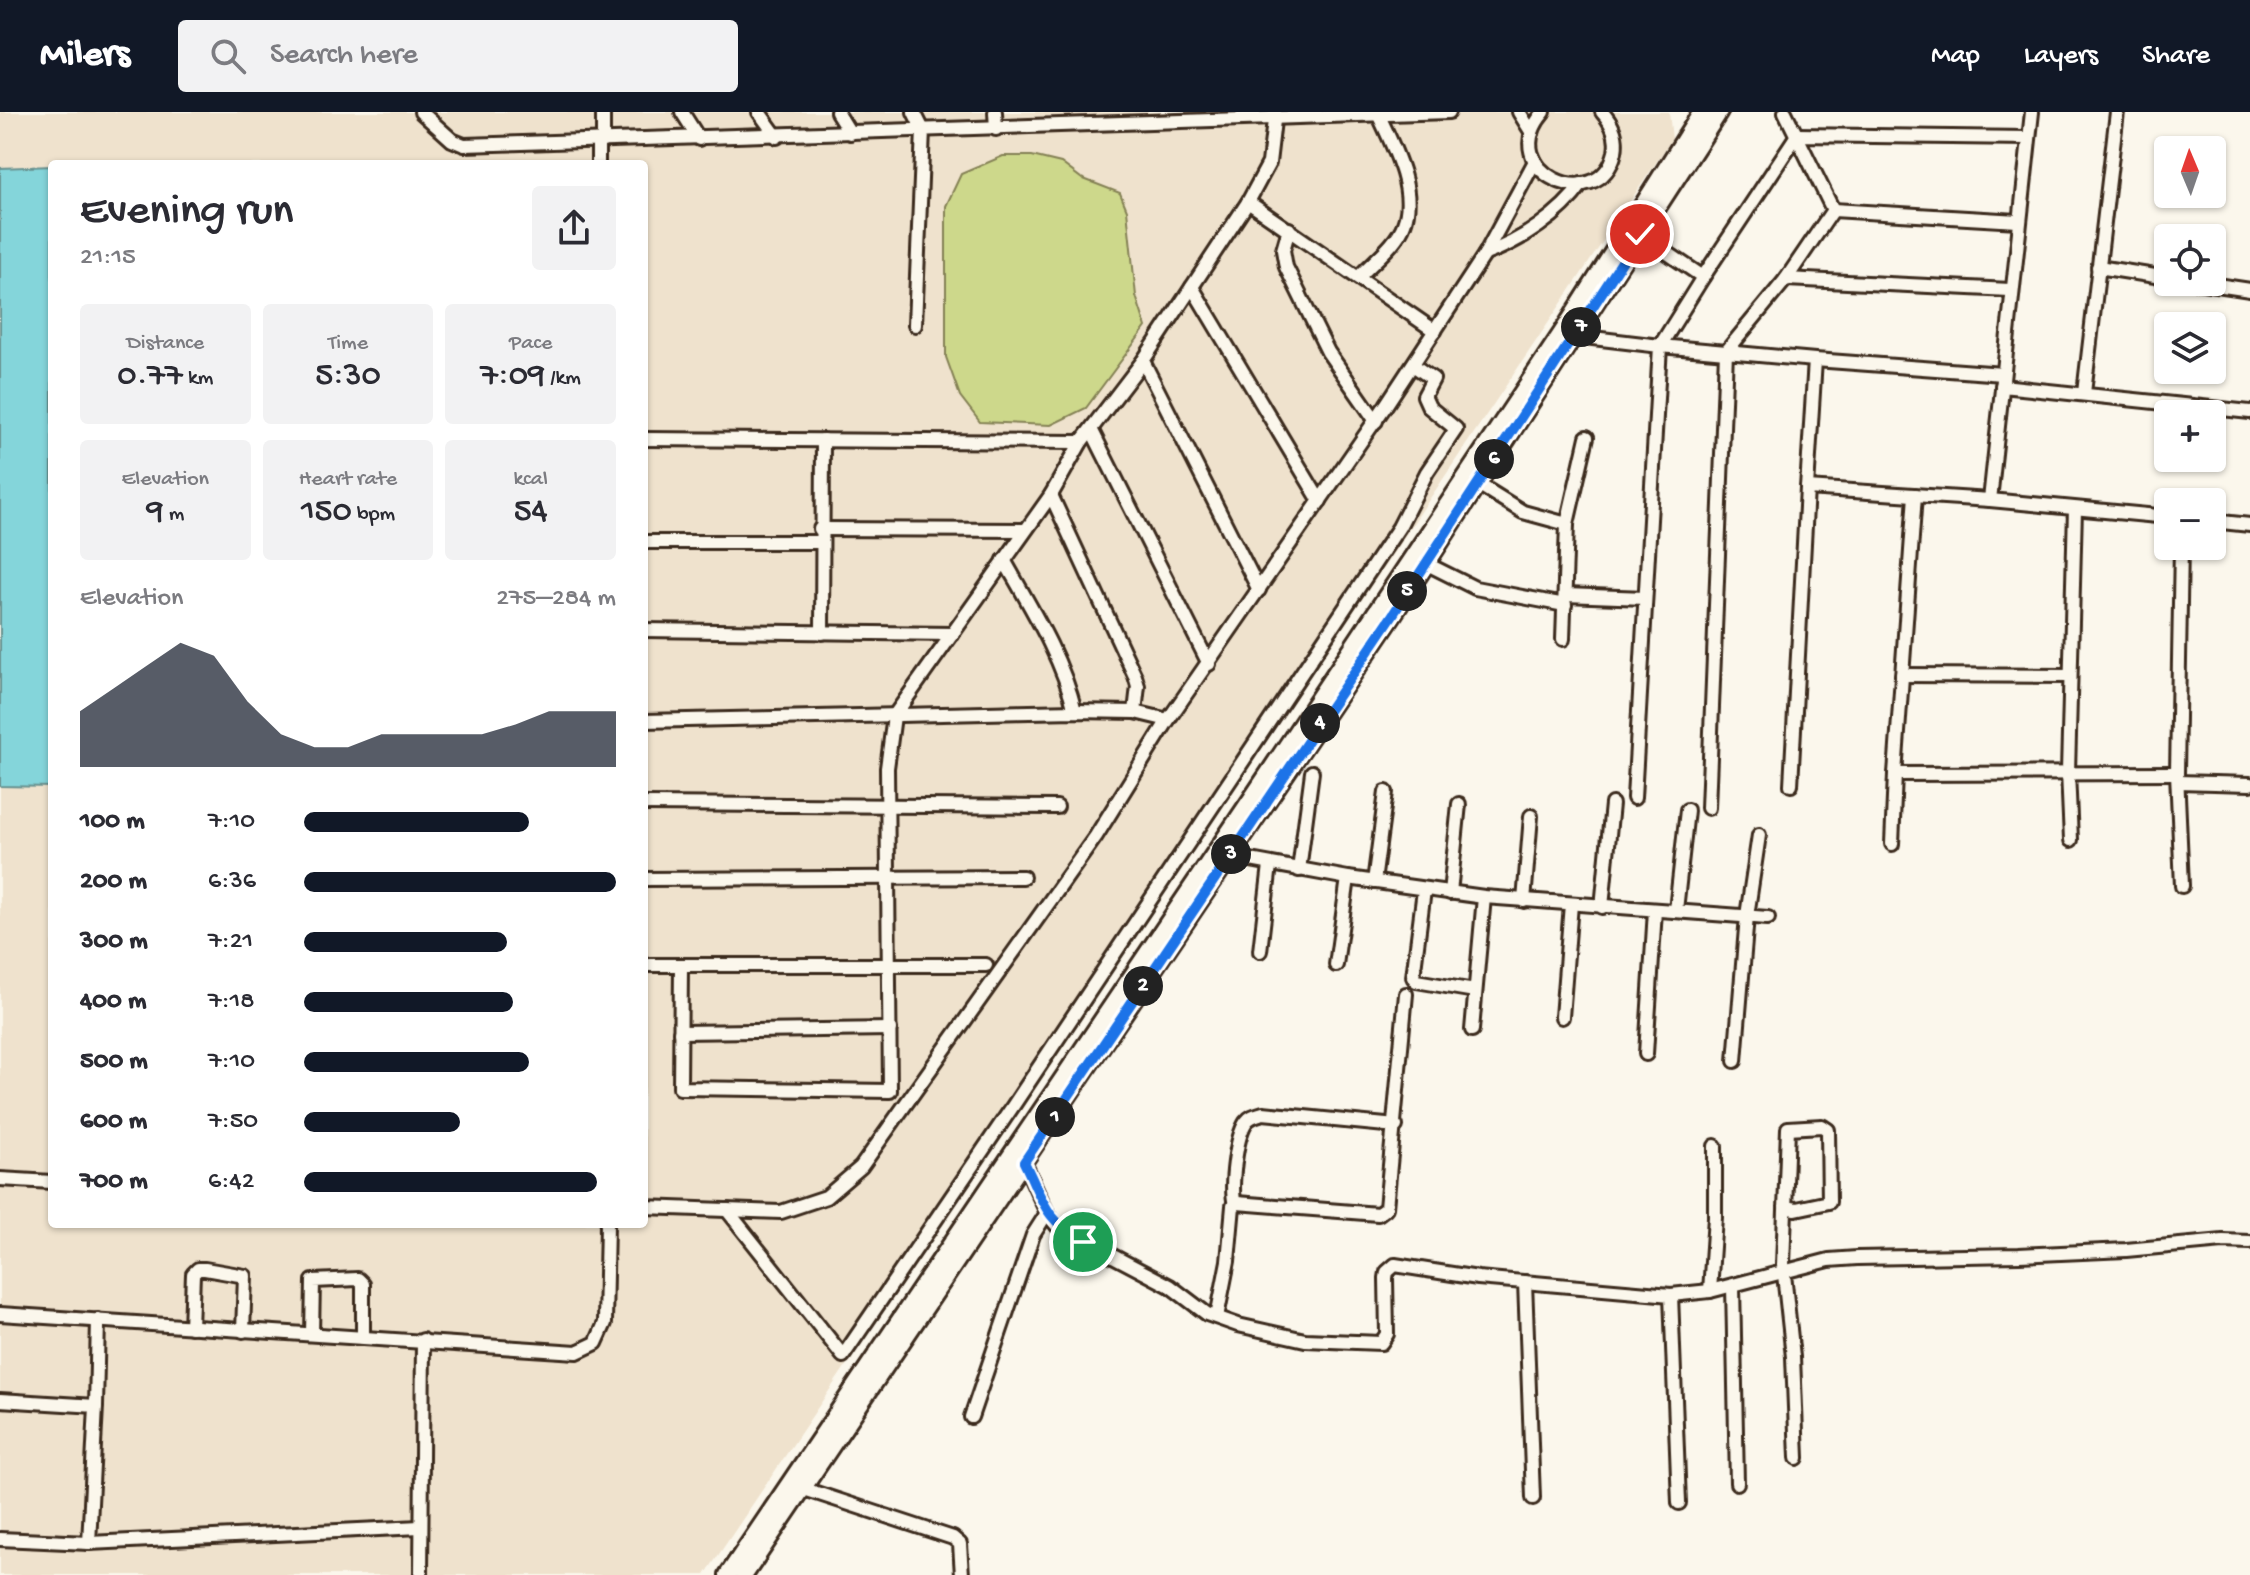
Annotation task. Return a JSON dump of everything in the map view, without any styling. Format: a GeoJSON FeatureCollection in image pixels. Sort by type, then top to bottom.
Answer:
{"type":"FeatureCollection","features":[{"type":"Feature","properties":{"kind":"street"},"geometry":{"type":"LineString","coordinates":[[421,112],[452,140],[464,145],[1062,127],[1206,115],[1379,116],[1449,112]]}},
{"type":"Feature","properties":{"kind":"street"},"geometry":{"type":"LineString","coordinates":[[599,160],[603,112]]}},
{"type":"Feature","properties":{"kind":"street"},"geometry":{"type":"LineString","coordinates":[[682,112],[699,139]]}},
{"type":"Feature","properties":{"kind":"street"},"geometry":{"type":"LineString","coordinates":[[759,112],[777,137]]}},
{"type":"Feature","properties":{"kind":"street"},"geometry":{"type":"LineString","coordinates":[[837,112],[850,133]]}},
{"type":"Feature","properties":{"kind":"street"},"geometry":{"type":"LineString","coordinates":[[914,112],[923,130],[915,325]]}},
{"type":"Feature","properties":{"kind":"street"},"geometry":{"type":"LineString","coordinates":[[995,112],[996,129]]}},
{"type":"Feature","properties":{"kind":"street"},"geometry":{"type":"LineString","coordinates":[[1061,112],[1062,127]]}},
{"type":"Feature","properties":{"kind":"street"},"geometry":{"type":"LineString","coordinates":[[1519,112],[1532,133]]}},
{"type":"Feature","properties":{"kind":"street"},"geometry":{"type":"LineString","coordinates":[[1544,112],[1532,133],[1531,148],[1535,161],[1554,181],[1568,185],[1582,184],[1604,172],[1615,150],[1616,137],[1606,113]]}},
{"type":"Feature","properties":{"kind":"street"},"geometry":{"type":"LineString","coordinates":[[1419,560],[1478,484],[1576,336],[1702,112]]}},
{"type":"Feature","properties":{"kind":"street"},"geometry":{"type":"LineString","coordinates":[[728,1575],[795,1486],[1018,1158],[1419,560],[1635,231],[1719,112]]}},
{"type":"Feature","properties":{"kind":"street"},"geometry":{"type":"LineString","coordinates":[[1785,112],[1833,210]]}},
{"type":"Feature","properties":{"kind":"street"},"geometry":{"type":"LineString","coordinates":[[1990,500],[2010,290],[2032,112]]}},
{"type":"Feature","properties":{"kind":"street"},"geometry":{"type":"LineString","coordinates":[[2084,393],[2117,112]]}},
{"type":"Feature","properties":{"kind":"street"},"geometry":{"type":"LineString","coordinates":[[681,965],[680,1088],[890,1091],[888,739],[894,716],[1051,495],[1081,442],[1143,361],[1248,202],[1269,163],[1275,115]]}},
{"type":"Feature","properties":{"kind":"street"},"geometry":{"type":"LineString","coordinates":[[1359,277],[1405,223],[1403,181],[1396,153],[1379,116]]}},
{"type":"Feature","properties":{"kind":"street"},"geometry":{"type":"LineString","coordinates":[[1797,135],[2028,138]]}},
{"type":"Feature","properties":{"kind":"street"},"geometry":{"type":"LineString","coordinates":[[1634,798],[1660,346],[1797,135]]}},
{"type":"Feature","properties":{"kind":"street"},"geometry":{"type":"LineString","coordinates":[[648,1207],[781,1212],[826,1197],[861,1167],[1096,836],[1168,720],[1376,421],[1485,254],[1535,161]]}},
{"type":"Feature","properties":{"kind":"street"},"geometry":{"type":"LineString","coordinates":[[1485,254],[1503,248],[1569,203],[1582,184]]}},
{"type":"Feature","properties":{"kind":"street"},"geometry":{"type":"LineString","coordinates":[[1248,202],[1435,331]]}},
{"type":"Feature","properties":{"kind":"street"},"geometry":{"type":"LineString","coordinates":[[1833,210],[2018,221]]}},
{"type":"Feature","properties":{"kind":"street"},"geometry":{"type":"LineString","coordinates":[[1708,808],[1726,352],[1786,279],[1833,210]]}},
{"type":"Feature","properties":{"kind":"street"},"geometry":{"type":"LineString","coordinates":[[1289,229],[1283,250],[1286,267],[1328,352],[1376,421]]}},
{"type":"Feature","properties":{"kind":"street"},"geometry":{"type":"LineString","coordinates":[[1635,231],[1703,277]]}},
{"type":"Feature","properties":{"kind":"street"},"geometry":{"type":"LineString","coordinates":[[2098,267],[2154,276]]}},
{"type":"Feature","properties":{"kind":"street"},"geometry":{"type":"LineString","coordinates":[[1786,279],[2010,290]]}},
{"type":"Feature","properties":{"kind":"street"},"geometry":{"type":"LineString","coordinates":[[2226,286],[2250,290]]}},
{"type":"Feature","properties":{"kind":"street"},"geometry":{"type":"LineString","coordinates":[[1192,287],[1320,501]]}},
{"type":"Feature","properties":{"kind":"street"},"geometry":{"type":"LineString","coordinates":[[1576,336],[2003,380],[2084,393],[2250,412]]}},
{"type":"Feature","properties":{"kind":"street"},"geometry":{"type":"LineString","coordinates":[[1791,785],[1815,360]]}},
{"type":"Feature","properties":{"kind":"street"},"geometry":{"type":"LineString","coordinates":[[1143,361],[1259,590]]}},
{"type":"Feature","properties":{"kind":"street"},"geometry":{"type":"LineString","coordinates":[[727,1210],[843,1356],[1399,527],[1427,472],[1456,429],[1429,407],[1424,396],[1433,379],[1413,365]]}},
{"type":"Feature","properties":{"kind":"street"},"geometry":{"type":"LineString","coordinates":[[1092,431],[1209,664]]}},
{"type":"Feature","properties":{"kind":"street"},"geometry":{"type":"LineString","coordinates":[[1563,639],[1567,524],[1587,437]]}},
{"type":"Feature","properties":{"kind":"street"},"geometry":{"type":"LineString","coordinates":[[648,439],[1081,442]]}},
{"type":"Feature","properties":{"kind":"street"},"geometry":{"type":"LineString","coordinates":[[822,633],[823,440]]}},
{"type":"Feature","properties":{"kind":"street"},"geometry":{"type":"LineString","coordinates":[[1478,484],[1523,512],[1567,524]]}},
{"type":"Feature","properties":{"kind":"street"},"geometry":{"type":"LineString","coordinates":[[1807,488],[1990,500],[2154,516]]}},
{"type":"Feature","properties":{"kind":"street"},"geometry":{"type":"LineString","coordinates":[[1051,495],[1135,676],[1138,686],[1135,712]]}},
{"type":"Feature","properties":{"kind":"street"},"geometry":{"type":"LineString","coordinates":[[1892,844],[1915,495]]}},
{"type":"Feature","properties":{"kind":"street"},"geometry":{"type":"LineString","coordinates":[[2071,840],[2068,772],[2075,509]]}},
{"type":"Feature","properties":{"kind":"street"},"geometry":{"type":"LineString","coordinates":[[2226,522],[2250,525]]}},
{"type":"Feature","properties":{"kind":"street"},"geometry":{"type":"LineString","coordinates":[[648,542],[1024,530]]}},
{"type":"Feature","properties":{"kind":"street"},"geometry":{"type":"LineString","coordinates":[[1004,560],[1069,685],[1075,711]]}},
{"type":"Feature","properties":{"kind":"street"},"geometry":{"type":"LineString","coordinates":[[1419,560],[1475,588],[1565,600],[1645,598]]}},
{"type":"Feature","properties":{"kind":"street"},"geometry":{"type":"LineString","coordinates":[[2181,560],[2178,778],[2182,886]]}},
{"type":"Feature","properties":{"kind":"street"},"geometry":{"type":"LineString","coordinates":[[648,630],[953,634]]}},
{"type":"Feature","properties":{"kind":"street"},"geometry":{"type":"LineString","coordinates":[[1902,675],[2070,676]]}},
{"type":"Feature","properties":{"kind":"street"},"geometry":{"type":"LineString","coordinates":[[648,721],[1075,711],[1135,712],[1168,720]]}},
{"type":"Feature","properties":{"kind":"street"},"geometry":{"type":"LineString","coordinates":[[1299,870],[1312,772]]}},
{"type":"Feature","properties":{"kind":"street"},"geometry":{"type":"LineString","coordinates":[[1895,774],[2068,772],[2250,784]]}},
{"type":"Feature","properties":{"kind":"street"},"geometry":{"type":"LineString","coordinates":[[1374,882],[1386,792]]}},
{"type":"Feature","properties":{"kind":"street"},"geometry":{"type":"LineString","coordinates":[[648,804],[1057,807]]}},
{"type":"Feature","properties":{"kind":"street"},"geometry":{"type":"LineString","coordinates":[[1450,893],[1459,804]]}},
{"type":"Feature","properties":{"kind":"street"},"geometry":{"type":"LineString","coordinates":[[1602,907],[1612,804]]}},
{"type":"Feature","properties":{"kind":"street"},"geometry":{"type":"LineString","coordinates":[[1676,910],[1687,810]]}},
{"type":"Feature","properties":{"kind":"street"},"geometry":{"type":"LineString","coordinates":[[1524,901],[1531,816]]}},
{"type":"Feature","properties":{"kind":"street"},"geometry":{"type":"LineString","coordinates":[[1735,1061],[1747,916],[1759,835]]}},
{"type":"Feature","properties":{"kind":"street"},"geometry":{"type":"LineString","coordinates":[[1222,855],[1348,878],[1484,897],[1768,918]]}},
{"type":"Feature","properties":{"kind":"street"},"geometry":{"type":"LineString","coordinates":[[1260,951],[1270,865]]}},
{"type":"Feature","properties":{"kind":"street"},"geometry":{"type":"LineString","coordinates":[[648,879],[1023,877]]}},
{"type":"Feature","properties":{"kind":"street"},"geometry":{"type":"LineString","coordinates":[[1336,965],[1348,878]]}},
{"type":"Feature","properties":{"kind":"street"},"geometry":{"type":"LineString","coordinates":[[1424,890],[1413,977],[1428,984],[1475,991]]}},
{"type":"Feature","properties":{"kind":"street"},"geometry":{"type":"LineString","coordinates":[[1472,1030],[1484,897]]}},
{"type":"Feature","properties":{"kind":"street"},"geometry":{"type":"LineString","coordinates":[[1562,1017],[1571,904]]}},
{"type":"Feature","properties":{"kind":"street"},"geometry":{"type":"LineString","coordinates":[[1646,1054],[1655,910]]}},
{"type":"Feature","properties":{"kind":"street"},"geometry":{"type":"LineString","coordinates":[[648,965],[986,965]]}},
{"type":"Feature","properties":{"kind":"street"},"geometry":{"type":"LineString","coordinates":[[1235,1205],[1378,1214],[1386,1208],[1406,994]]}},
{"type":"Feature","properties":{"kind":"street"},"geometry":{"type":"LineString","coordinates":[[680,1032],[890,1029]]}},
{"type":"Feature","properties":{"kind":"street"},"geometry":{"type":"LineString","coordinates":[[1217,1317],[1235,1205],[1232,1193],[1236,1160],[1246,1122],[1254,1115],[1263,1113],[1396,1126]]}},
{"type":"Feature","properties":{"kind":"street"},"geometry":{"type":"LineString","coordinates":[[1785,1207],[1796,1209],[1829,1202],[1828,1130],[1822,1126],[1788,1128],[1785,1207],[1785,1273],[1793,1357],[1797,1458]]}},
{"type":"Feature","properties":{"kind":"street"},"geometry":{"type":"LineString","coordinates":[[1710,1291],[1715,1217],[1715,1146]]}},
{"type":"Feature","properties":{"kind":"street"},"geometry":{"type":"LineString","coordinates":[[1018,1158],[1047,1213],[1058,1227],[1170,1286],[1207,1314],[1238,1325],[1305,1340],[1381,1343],[1387,1334],[1387,1272],[1395,1265],[1525,1282],[1671,1295],[1733,1286],[1829,1260],[2019,1255],[2250,1242]]}},
{"type":"Feature","properties":{"kind":"street"},"geometry":{"type":"LineString","coordinates":[[0,1179],[48,1182]]}},
{"type":"Feature","properties":{"kind":"street"},"geometry":{"type":"LineString","coordinates":[[971,1417],[1033,1235],[1047,1213]]}},
{"type":"Feature","properties":{"kind":"street"},"geometry":{"type":"LineString","coordinates":[[0,1314],[577,1352],[596,1343],[605,1323],[607,1228]]}},
{"type":"Feature","properties":{"kind":"street"},"geometry":{"type":"LineString","coordinates":[[191,1327],[193,1274],[198,1269],[205,1269],[245,1276],[243,1331]]}},
{"type":"Feature","properties":{"kind":"street"},"geometry":{"type":"LineString","coordinates":[[312,1334],[313,1281],[358,1279],[363,1284],[363,1337]]}},
{"type":"Feature","properties":{"kind":"street"},"geometry":{"type":"LineString","coordinates":[[1525,1282],[1533,1498]]}},
{"type":"Feature","properties":{"kind":"street"},"geometry":{"type":"LineString","coordinates":[[1733,1286],[1737,1483]]}},
{"type":"Feature","properties":{"kind":"street"},"geometry":{"type":"LineString","coordinates":[[1671,1295],[1679,1503]]}},
{"type":"Feature","properties":{"kind":"street"},"geometry":{"type":"LineString","coordinates":[[89,1543],[98,1320]]}},
{"type":"Feature","properties":{"kind":"street"},"geometry":{"type":"LineString","coordinates":[[421,1575],[423,1340]]}},
{"type":"Feature","properties":{"kind":"street"},"geometry":{"type":"LineString","coordinates":[[0,1400],[96,1406]]}},
{"type":"Feature","properties":{"kind":"street"},"geometry":{"type":"LineString","coordinates":[[744,1575],[795,1486]]}},
{"type":"Feature","properties":{"kind":"street"},"geometry":{"type":"LineString","coordinates":[[795,1486],[953,1538],[960,1544],[962,1575]]}},
{"type":"Feature","properties":{"kind":"street"},"geometry":{"type":"LineString","coordinates":[[0,1539],[89,1543],[420,1527]]}},
{"type":"Feature","properties":{"kind":"shaded area"},"geometry":{"type":"Polygon","coordinates":[[[0,112],[1669,112],[1672,139],[705,1575],[0,1575],[0,112]]]}},
{"type":"Feature","properties":{"kind":"green space"},"geometry":{"type":"Polygon","coordinates":[[[1003,156],[1032,156],[1061,163],[1081,178],[1120,193],[1127,210],[1136,296],[1146,327],[1086,408],[1051,425],[980,422],[960,396],[946,357],[946,206],[961,174],[1003,156]]]}},
{"type":"Feature","properties":{"kind":"water"},"geometry":{"type":"Polygon","coordinates":[[[48,166],[48,787],[0,786],[0,168],[48,166]]]}},
{"type":"Feature","properties":{"kind":"route"},"geometry":{"type":"LineString","coordinates":[[1083,1242],[1058,1227],[1047,1213],[1024,1162],[1392,616],[1640,234]]}}]}
